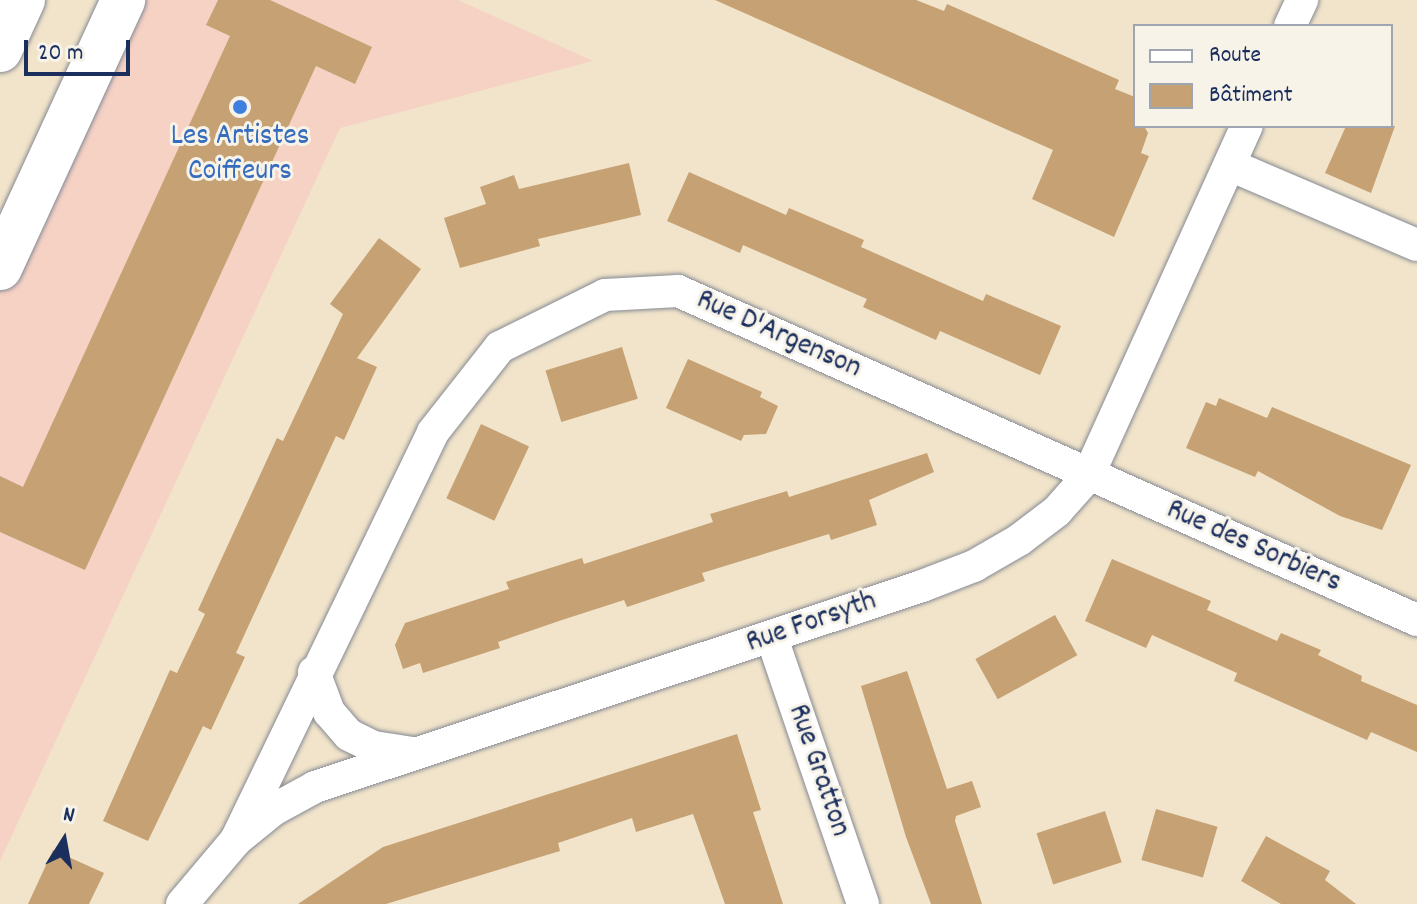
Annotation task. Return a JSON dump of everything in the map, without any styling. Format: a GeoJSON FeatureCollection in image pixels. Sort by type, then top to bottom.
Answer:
{"type":"FeatureCollection","features":[{"type":"Feature","properties":{"kind":"main road"},"geometry":{"type":"LineString","coordinates":[[0,50],[23,0]]}},
{"type":"Feature","properties":{"kind":"main road"},"geometry":{"type":"LineString","coordinates":[[0,268],[123,0]]}},
{"type":"Feature","properties":{"kind":"street"},"geometry":{"type":"LineString","coordinates":[[1291,24],[1302,0]]}},
{"type":"Feature","properties":{"kind":"street","name":"Rue Forsyth"},"geometry":{"type":"LineString","coordinates":[[182,904],[236,840],[273,810],[315,787],[772,638],[974,566],[1057,511],[1088,476],[1246,128]]}},
{"type":"Feature","properties":{"kind":"street"},"geometry":{"type":"LineString","coordinates":[[1230,165],[1417,245]]}},
{"type":"Feature","properties":{"kind":"street","name":"Rue D'Argenson"},"geometry":{"type":"LineString","coordinates":[[236,840],[314,672],[433,432],[500,347],[605,295],[678,291],[1088,476]]}},
{"type":"Feature","properties":{"kind":"street","name":"Rue des Sorbiers"},"geometry":{"type":"LineString","coordinates":[[1088,476],[1417,620]]}},
{"type":"Feature","properties":{"kind":"street","name":"Rue Gratton"},"geometry":{"type":"LineString","coordinates":[[772,638],[863,904]]}},
{"type":"Feature","properties":{"kind":"street"},"geometry":{"type":"LineString","coordinates":[[314,672],[329,712],[349,735],[374,747],[417,753]]}},
{"type":"Feature","properties":{"kind":"shaded area"},"geometry":{"type":"Polygon","coordinates":[[[123,0],[458,0],[593,61],[340,128],[0,861],[0,268],[123,0]]]}},
{"type":"Feature","properties":{"kind":"building"},"geometry":{"type":"Polygon","coordinates":[[[218,0],[270,0],[372,47],[355,84],[316,66],[85,570],[0,532],[0,476],[23,487],[230,36],[206,25],[218,0]]]}},
{"type":"Feature","properties":{"kind":"building"},"geometry":{"type":"Polygon","coordinates":[[[715,0],[916,0],[944,11],[947,4],[1119,80],[1115,89],[1133,96],[1133,128],[1145,128],[1148,133],[1141,153],[1149,156],[1114,237],[1032,199],[1053,150],[715,0]]]}},
{"type":"Feature","properties":{"kind":"building"},"geometry":{"type":"Polygon","coordinates":[[[1395,126],[1371,193],[1325,173],[1345,128],[1395,126]]]}},
{"type":"Feature","properties":{"kind":"building"},"geometry":{"type":"Polygon","coordinates":[[[629,163],[641,215],[538,239],[540,246],[460,268],[444,218],[486,204],[480,187],[514,175],[519,189],[629,163]]]}},
{"type":"Feature","properties":{"kind":"building"},"geometry":{"type":"Polygon","coordinates":[[[689,172],[786,215],[789,208],[864,240],[861,247],[983,301],[986,294],[1061,326],[1040,375],[940,331],[936,340],[863,307],[867,299],[743,245],[740,253],[667,221],[689,172]]]}},
{"type":"Feature","properties":{"kind":"building"},"geometry":{"type":"Polygon","coordinates":[[[379,238],[421,269],[357,358],[377,367],[344,440],[336,436],[236,653],[245,657],[211,730],[203,726],[148,841],[103,821],[170,670],[177,673],[205,614],[198,610],[277,438],[283,441],[343,314],[330,304],[379,238]]]}},
{"type":"Feature","properties":{"kind":"building"},"geometry":{"type":"Polygon","coordinates":[[[622,347],[638,399],[561,422],[545,370],[622,347]]]}},
{"type":"Feature","properties":{"kind":"building"},"geometry":{"type":"Polygon","coordinates":[[[688,359],[762,392],[760,397],[778,406],[766,434],[744,435],[741,441],[666,408],[688,359]]]}},
{"type":"Feature","properties":{"kind":"building"},"geometry":{"type":"Polygon","coordinates":[[[1219,398],[1267,418],[1272,407],[1411,465],[1382,530],[1340,516],[1258,471],[1255,477],[1186,448],[1206,402],[1216,406],[1219,398]]]}},
{"type":"Feature","properties":{"kind":"building"},"geometry":{"type":"Polygon","coordinates":[[[481,424],[529,446],[494,521],[446,498],[481,424]]]}},
{"type":"Feature","properties":{"kind":"building"},"geometry":{"type":"Polygon","coordinates":[[[927,453],[934,472],[869,500],[877,525],[831,540],[829,534],[702,573],[705,581],[627,607],[624,600],[562,620],[498,642],[500,648],[423,673],[420,663],[403,669],[395,645],[405,623],[509,589],[506,582],[582,558],[584,564],[713,522],[710,514],[787,491],[789,497],[927,453]]]}},
{"type":"Feature","properties":{"kind":"building"},"geometry":{"type":"Polygon","coordinates":[[[1112,559],[1211,601],[1207,610],[1277,641],[1281,633],[1321,650],[1318,655],[1362,676],[1361,681],[1417,705],[1417,752],[1371,732],[1367,740],[1234,681],[1237,673],[1152,635],[1146,648],[1085,621],[1112,559]]]}},
{"type":"Feature","properties":{"kind":"building"},"geometry":{"type":"Polygon","coordinates":[[[1055,615],[1077,655],[998,699],[975,659],[1055,615]]]}},
{"type":"Feature","properties":{"kind":"building"},"geometry":{"type":"Polygon","coordinates":[[[907,671],[947,789],[972,781],[981,807],[956,816],[955,821],[982,904],[931,904],[906,837],[861,686],[907,671]]]}},
{"type":"Feature","properties":{"kind":"building"},"geometry":{"type":"Polygon","coordinates":[[[737,734],[761,810],[753,812],[783,904],[725,904],[693,814],[636,832],[632,818],[558,843],[560,851],[386,904],[298,904],[383,847],[737,734]]]}},
{"type":"Feature","properties":{"kind":"building"},"geometry":{"type":"Polygon","coordinates":[[[1156,809],[1218,827],[1203,878],[1141,860],[1156,809]]]}},
{"type":"Feature","properties":{"kind":"building"},"geometry":{"type":"Polygon","coordinates":[[[1105,811],[1122,862],[1053,885],[1037,833],[1105,811]]]}},
{"type":"Feature","properties":{"kind":"building"},"geometry":{"type":"Polygon","coordinates":[[[1266,836],[1330,871],[1325,880],[1356,904],[1281,904],[1241,881],[1266,836]]]}},
{"type":"Feature","properties":{"kind":"building"},"geometry":{"type":"Polygon","coordinates":[[[53,850],[104,873],[89,904],[28,904],[53,850]]]}},
{"type":"Feature","properties":{"kind":"place","name":"Les Artistes Coiffeurs"},"geometry":{"type":"Point","coordinates":[240,107]}}]}
